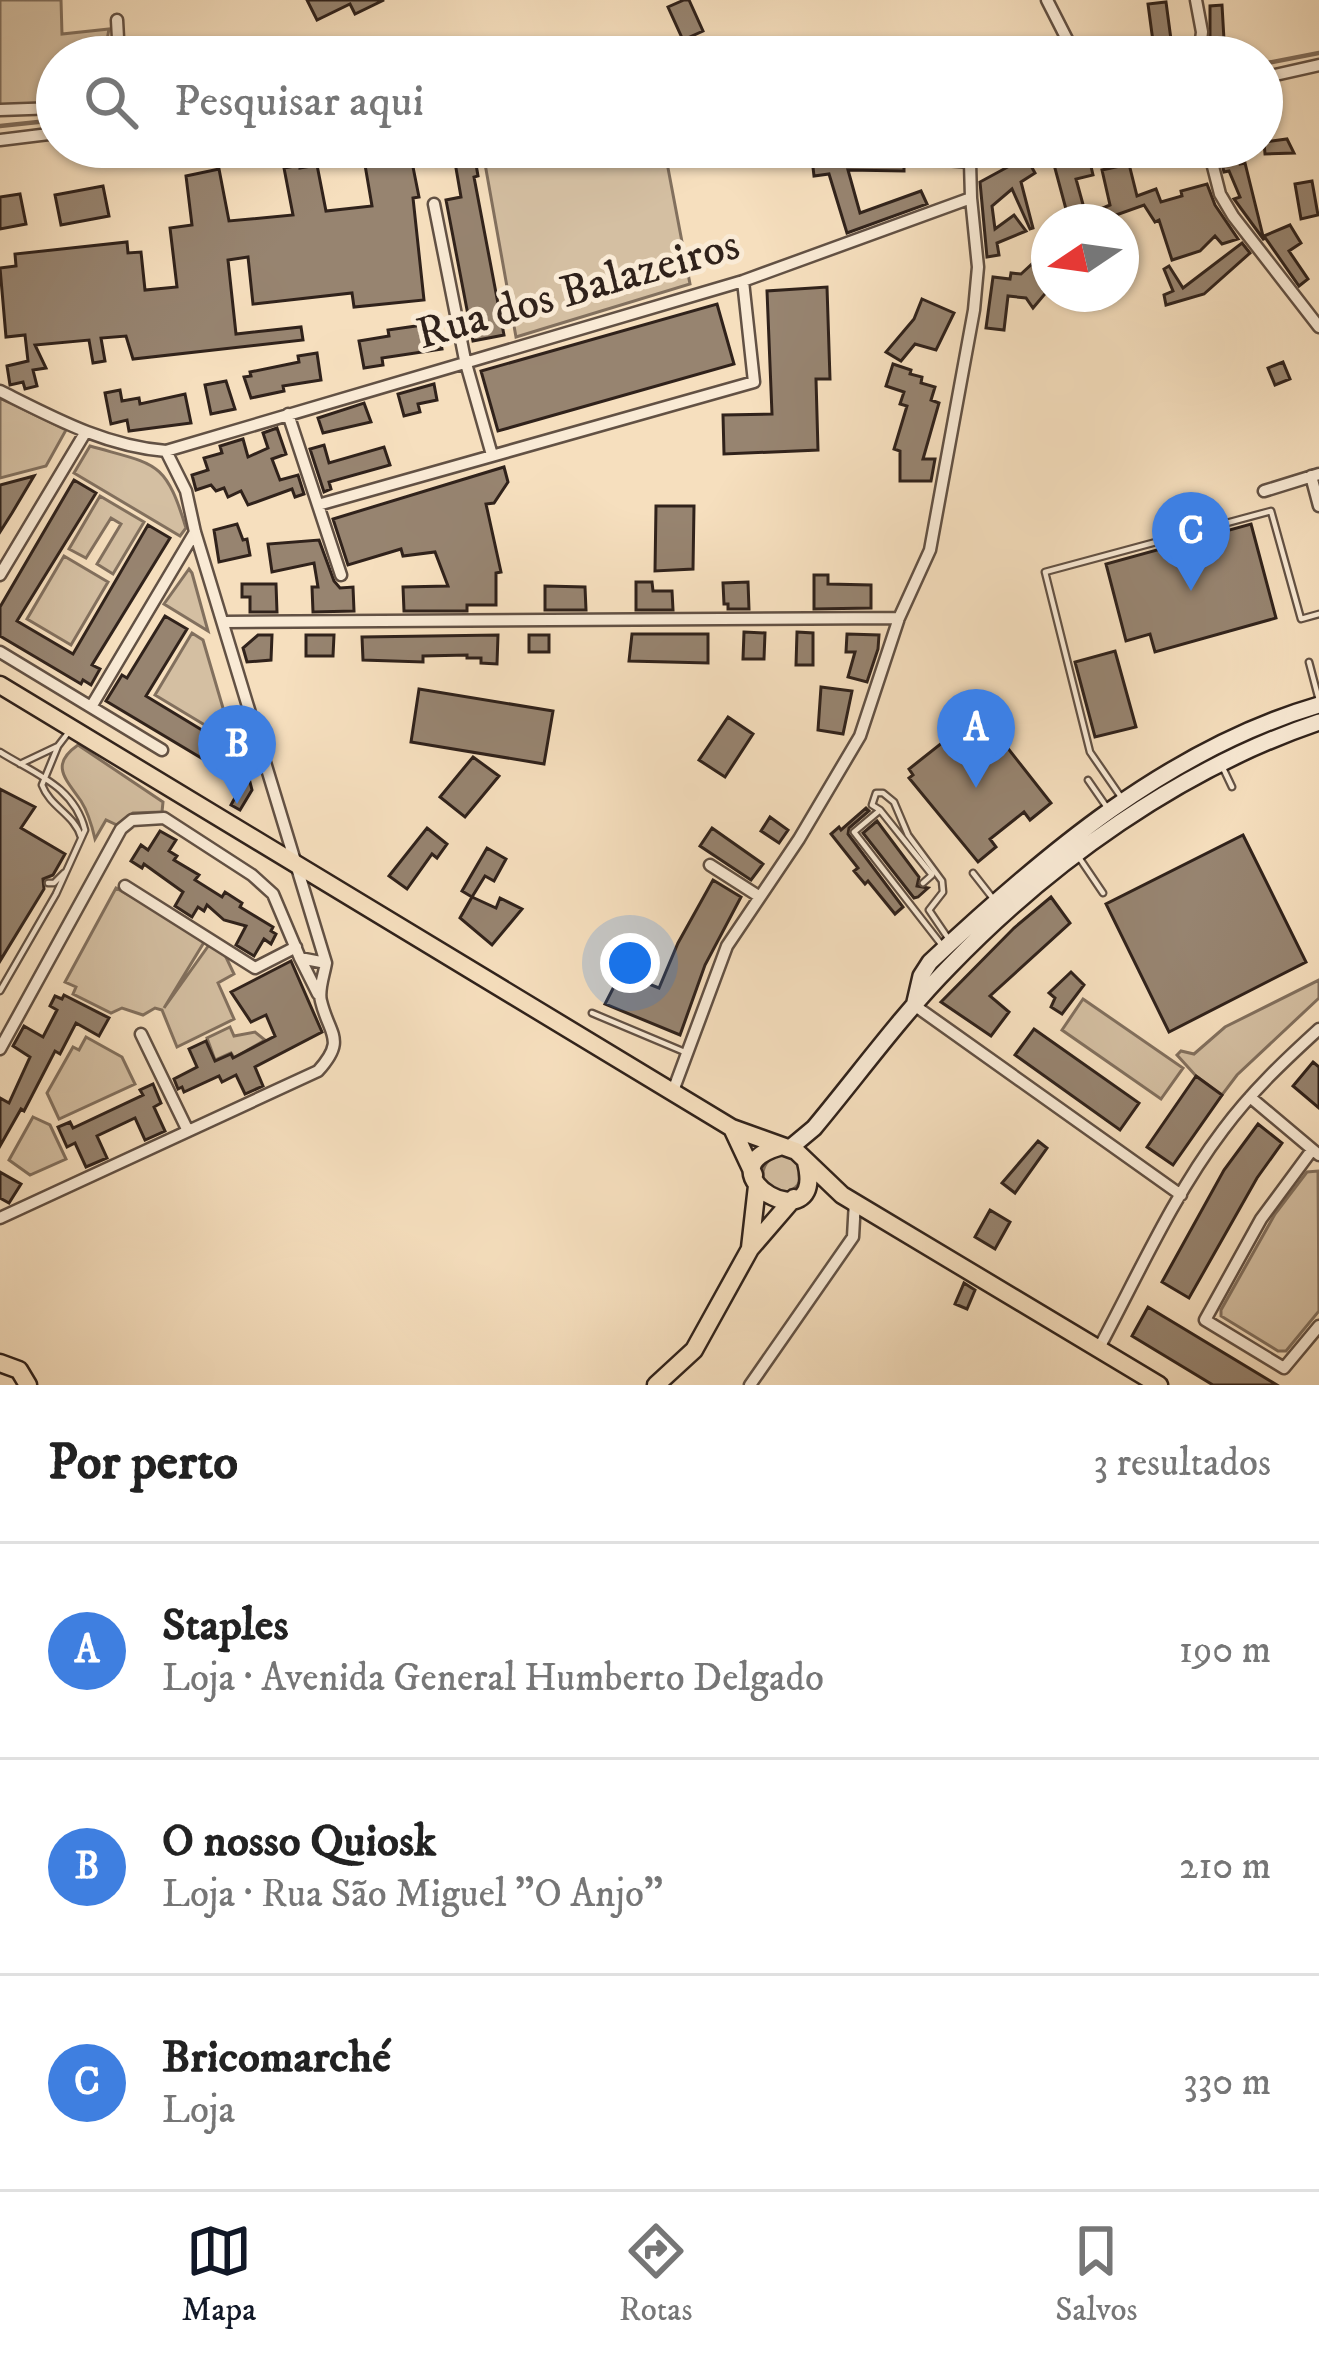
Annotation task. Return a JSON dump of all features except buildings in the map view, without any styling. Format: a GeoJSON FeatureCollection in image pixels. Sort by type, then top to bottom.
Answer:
{"type":"FeatureCollection","features":[{"type":"Feature","properties":{"kind":"main road"},"geometry":{"type":"LineString","coordinates":[[5,688],[731,1128],[795,1154],[849,1198],[1160,1385]]}},
{"type":"Feature","properties":{"kind":"main road"},"geometry":{"type":"LineString","coordinates":[[914,1005],[921,976],[948,945],[1117,806],[1212,748],[1319,703]]}},
{"type":"Feature","properties":{"kind":"main road"},"geometry":{"type":"LineString","coordinates":[[750,1249],[758,1160],[795,1154],[914,1005],[976,942],[1078,856],[1148,806],[1220,763],[1319,722]]}},
{"type":"Feature","properties":{"kind":"main road"},"geometry":{"type":"LineString","coordinates":[[731,1128],[769,1198],[849,1198]]}},
{"type":"Feature","properties":{"kind":"main road"},"geometry":{"type":"LineString","coordinates":[[656,1385],[694,1350],[750,1249],[798,1195],[808,1177],[795,1154]]}},
{"type":"Feature","properties":{"kind":"main road"},"geometry":{"type":"LineString","coordinates":[[1,1362],[19,1370],[28,1385]]}},
{"type":"Feature","properties":{"kind":"street"},"geometry":{"type":"LineString","coordinates":[[1047,0],[1065,36]]}},
{"type":"Feature","properties":{"kind":"street"},"geometry":{"type":"LineString","coordinates":[[1196,0],[1202,36]]}},
{"type":"Feature","properties":{"kind":"street"},"geometry":{"type":"LineString","coordinates":[[117,20],[118,36]]}},
{"type":"Feature","properties":{"kind":"street"},"geometry":{"type":"LineString","coordinates":[[1283,73],[1319,65]]}},
{"type":"Feature","properties":{"kind":"street"},"geometry":{"type":"LineString","coordinates":[[0,110],[36,109]]}},
{"type":"Feature","properties":{"kind":"street"},"geometry":{"type":"LineString","coordinates":[[0,140],[36,136]]}},
{"type":"Feature","properties":{"kind":"street"},"geometry":{"type":"LineString","coordinates":[[673,1091],[727,946],[860,736],[899,618],[930,550],[974,310],[978,267],[970,168]]}},
{"type":"Feature","properties":{"kind":"street"},"geometry":{"type":"LineString","coordinates":[[1213,168],[1220,194],[1233,216],[1319,327]]}},
{"type":"Feature","properties":{"kind":"street","name":"Rua dos Balazeiros"},"geometry":{"type":"LineString","coordinates":[[166,451],[743,281],[971,198]]}},
{"type":"Feature","properties":{"kind":"street"},"geometry":{"type":"LineString","coordinates":[[434,204],[465,360],[492,455]]}},
{"type":"Feature","properties":{"kind":"street"},"geometry":{"type":"LineString","coordinates":[[318,505],[754,382],[743,281]]}},
{"type":"Feature","properties":{"kind":"street"},"geometry":{"type":"LineString","coordinates":[[0,391],[85,433],[131,447],[166,451],[186,490],[326,963],[319,997]]}},
{"type":"Feature","properties":{"kind":"street"},"geometry":{"type":"LineString","coordinates":[[288,414],[341,575]]}},
{"type":"Feature","properties":{"kind":"street"},"geometry":{"type":"LineString","coordinates":[[0,575],[85,433]]}},
{"type":"Feature","properties":{"kind":"street"},"geometry":{"type":"LineString","coordinates":[[1264,491],[1315,475],[1319,506]]}},
{"type":"Feature","properties":{"kind":"street"},"geometry":{"type":"LineString","coordinates":[[91,707],[195,532]]}},
{"type":"Feature","properties":{"kind":"street"},"geometry":{"type":"LineString","coordinates":[[225,622],[899,618]]}},
{"type":"Feature","properties":{"kind":"street"},"geometry":{"type":"LineString","coordinates":[[0,652],[162,750]]}},
{"type":"Feature","properties":{"kind":"street"},"geometry":{"type":"LineString","coordinates":[[5,688],[26,667]]}},
{"type":"Feature","properties":{"kind":"street"},"geometry":{"type":"LineString","coordinates":[[0,1049],[121,829],[132,820],[164,818],[253,874],[273,895],[335,1035],[331,1056],[318,1071],[0,1218]]}},
{"type":"Feature","properties":{"kind":"street"},"geometry":{"type":"LineString","coordinates":[[710,865],[760,897]]}},
{"type":"Feature","properties":{"kind":"street"},"geometry":{"type":"LineString","coordinates":[[124,886],[255,968],[298,953],[326,963]]}},
{"type":"Feature","properties":{"kind":"street"},"geometry":{"type":"LineString","coordinates":[[914,1005],[1181,1195]]}},
{"type":"Feature","properties":{"kind":"street"},"geometry":{"type":"LineString","coordinates":[[1099,1348],[1181,1195],[1222,1131],[1319,1029]]}},
{"type":"Feature","properties":{"kind":"street"},"geometry":{"type":"LineString","coordinates":[[141,1034],[188,1131]]}},
{"type":"Feature","properties":{"kind":"street"},"geometry":{"type":"LineString","coordinates":[[1250,1097],[1316,1152],[1261,1219],[1205,1320],[1284,1367],[1319,1326]]}},
{"type":"Feature","properties":{"kind":"street"},"geometry":{"type":"LineString","coordinates":[[749,1385],[854,1237],[849,1198]]}},
{"type":"Feature","properties":{"kind":"lane"},"geometry":{"type":"LineString","coordinates":[[1117,806],[1090,752],[1045,572],[1271,511],[1300,620],[1319,614]]}},
{"type":"Feature","properties":{"kind":"lane"},"geometry":{"type":"LineString","coordinates":[[1310,662],[1319,703]]}},
{"type":"Feature","properties":{"kind":"lane"},"geometry":{"type":"LineString","coordinates":[[72,728],[58,746],[41,785],[45,795],[78,826],[82,842]]}},
{"type":"Feature","properties":{"kind":"lane"},"geometry":{"type":"LineString","coordinates":[[20,764],[58,746]]}},
{"type":"Feature","properties":{"kind":"lane"},"geometry":{"type":"LineString","coordinates":[[0,752],[58,785],[79,811],[85,830],[0,992]]}},
{"type":"Feature","properties":{"kind":"lane"},"geometry":{"type":"LineString","coordinates":[[1220,763],[1232,787]]}},
{"type":"Feature","properties":{"kind":"lane"},"geometry":{"type":"LineString","coordinates":[[32,772],[50,767]]}},
{"type":"Feature","properties":{"kind":"lane"},"geometry":{"type":"LineString","coordinates":[[1088,780],[1117,806]]}},
{"type":"Feature","properties":{"kind":"lane"},"geometry":{"type":"LineString","coordinates":[[923,883],[932,875],[880,810],[875,810],[872,798],[884,793],[894,802],[908,836],[942,881],[943,892],[929,910],[948,945]]}},
{"type":"Feature","properties":{"kind":"lane"},"geometry":{"type":"LineString","coordinates":[[880,810],[854,832],[948,945]]}},
{"type":"Feature","properties":{"kind":"lane"},"geometry":{"type":"LineString","coordinates":[[900,852],[908,845]]}},
{"type":"Feature","properties":{"kind":"lane"},"geometry":{"type":"LineString","coordinates":[[1078,856],[1103,893]]}},
{"type":"Feature","properties":{"kind":"lane"},"geometry":{"type":"LineString","coordinates":[[881,867],[890,860]]}},
{"type":"Feature","properties":{"kind":"lane"},"geometry":{"type":"LineString","coordinates":[[48,883],[68,869]]}},
{"type":"Feature","properties":{"kind":"lane"},"geometry":{"type":"LineString","coordinates":[[973,873],[996,902]]}},
{"type":"Feature","properties":{"kind":"lane"},"geometry":{"type":"LineString","coordinates":[[904,897],[913,890]]}},
{"type":"Feature","properties":{"kind":"lane"},"geometry":{"type":"LineString","coordinates":[[592,1013],[687,1053]]}},
{"type":"Feature","properties":{"kind":"shaded area"},"geometry":{"type":"Polygon","coordinates":[[[0,0],[61,0],[62,34],[109,29],[108,36],[36,36],[36,104],[0,105],[0,0]]]}},
{"type":"Feature","properties":{"kind":"shaded area"},"geometry":{"type":"Polygon","coordinates":[[[486,168],[668,168],[690,284],[516,337],[486,168]]]}},
{"type":"Feature","properties":{"kind":"shaded area"},"geometry":{"type":"Polygon","coordinates":[[[0,398],[66,430],[46,466],[0,478],[0,398]]]}},
{"type":"Feature","properties":{"kind":"shaded area"},"geometry":{"type":"Polygon","coordinates":[[[90,446],[144,462],[164,477],[186,528],[180,536],[74,473],[90,446]]]}},
{"type":"Feature","properties":{"kind":"shaded area"},"geometry":{"type":"Polygon","coordinates":[[[100,496],[144,522],[113,574],[97,564],[121,524],[111,518],[86,558],[69,549],[100,496]]]}},
{"type":"Feature","properties":{"kind":"shaded area"},"geometry":{"type":"Polygon","coordinates":[[[64,556],[108,582],[71,645],[27,619],[64,556]]]}},
{"type":"Feature","properties":{"kind":"shaded area"},"geometry":{"type":"Polygon","coordinates":[[[189,569],[192,573],[208,631],[164,604],[189,569]]]}},
{"type":"Feature","properties":{"kind":"shaded area"},"geometry":{"type":"Polygon","coordinates":[[[192,633],[203,640],[233,742],[155,695],[192,633]]]}},
{"type":"Feature","properties":{"kind":"shaded area"},"geometry":{"type":"Polygon","coordinates":[[[78,745],[163,802],[162,812],[133,813],[117,825],[106,820],[95,839],[86,810],[63,772],[64,759],[78,745]]]}},
{"type":"Feature","properties":{"kind":"shaded area"},"geometry":{"type":"Polygon","coordinates":[[[116,888],[206,939],[164,1008],[209,945],[225,955],[234,974],[218,983],[234,1019],[177,1047],[162,1010],[155,1008],[143,1015],[122,1008],[111,1013],[73,994],[76,987],[65,982],[116,888]]]}},
{"type":"Feature","properties":{"kind":"shaded area"},"geometry":{"type":"Polygon","coordinates":[[[1319,980],[1319,998],[1222,1095],[1177,1055],[1181,1051],[1194,1054],[1225,1027],[1319,980]]]}},
{"type":"Feature","properties":{"kind":"shaded area"},"geometry":{"type":"Polygon","coordinates":[[[1083,999],[1183,1068],[1161,1099],[1062,1030],[1083,999]]]}},
{"type":"Feature","properties":{"kind":"shaded area"},"geometry":{"type":"Polygon","coordinates":[[[230,1027],[234,1036],[255,1032],[265,1040],[234,1058],[231,1053],[215,1060],[207,1038],[230,1027]]]}},
{"type":"Feature","properties":{"kind":"shaded area"},"geometry":{"type":"Polygon","coordinates":[[[86,1037],[122,1057],[135,1084],[59,1119],[47,1093],[73,1047],[79,1050],[86,1037]]]}},
{"type":"Feature","properties":{"kind":"shaded area"},"geometry":{"type":"Polygon","coordinates":[[[33,1117],[50,1125],[66,1159],[30,1175],[9,1160],[33,1117]]]}},
{"type":"Feature","properties":{"kind":"shaded area"},"geometry":{"type":"Polygon","coordinates":[[[782,1155],[796,1160],[801,1174],[796,1188],[782,1193],[768,1188],[763,1174],[768,1160],[782,1155]]]}},
{"type":"Feature","properties":{"kind":"shaded area"},"geometry":{"type":"Polygon","coordinates":[[[1318,1171],[1319,1311],[1286,1351],[1278,1351],[1221,1316],[1221,1310],[1275,1214],[1307,1172],[1318,1171]]]}},
{"type":"Feature","properties":{"kind":"waterway"},"geometry":{"type":"LineString","coordinates":[[1283,60],[1319,53]]}},
{"type":"Feature","properties":{"kind":"waterway"},"geometry":{"type":"LineString","coordinates":[[0,126],[36,122]]}},
{"type":"Feature","properties":{"kind":"place","name":"Bricomarché"},"geometry":{"type":"Point","coordinates":[1191,591]}},
{"type":"Feature","properties":{"kind":"place","name":"Staples"},"geometry":{"type":"Point","coordinates":[976,788]}},
{"type":"Feature","properties":{"kind":"place","name":"O nosso Quiosk"},"geometry":{"type":"Point","coordinates":[237,804]}}]}
